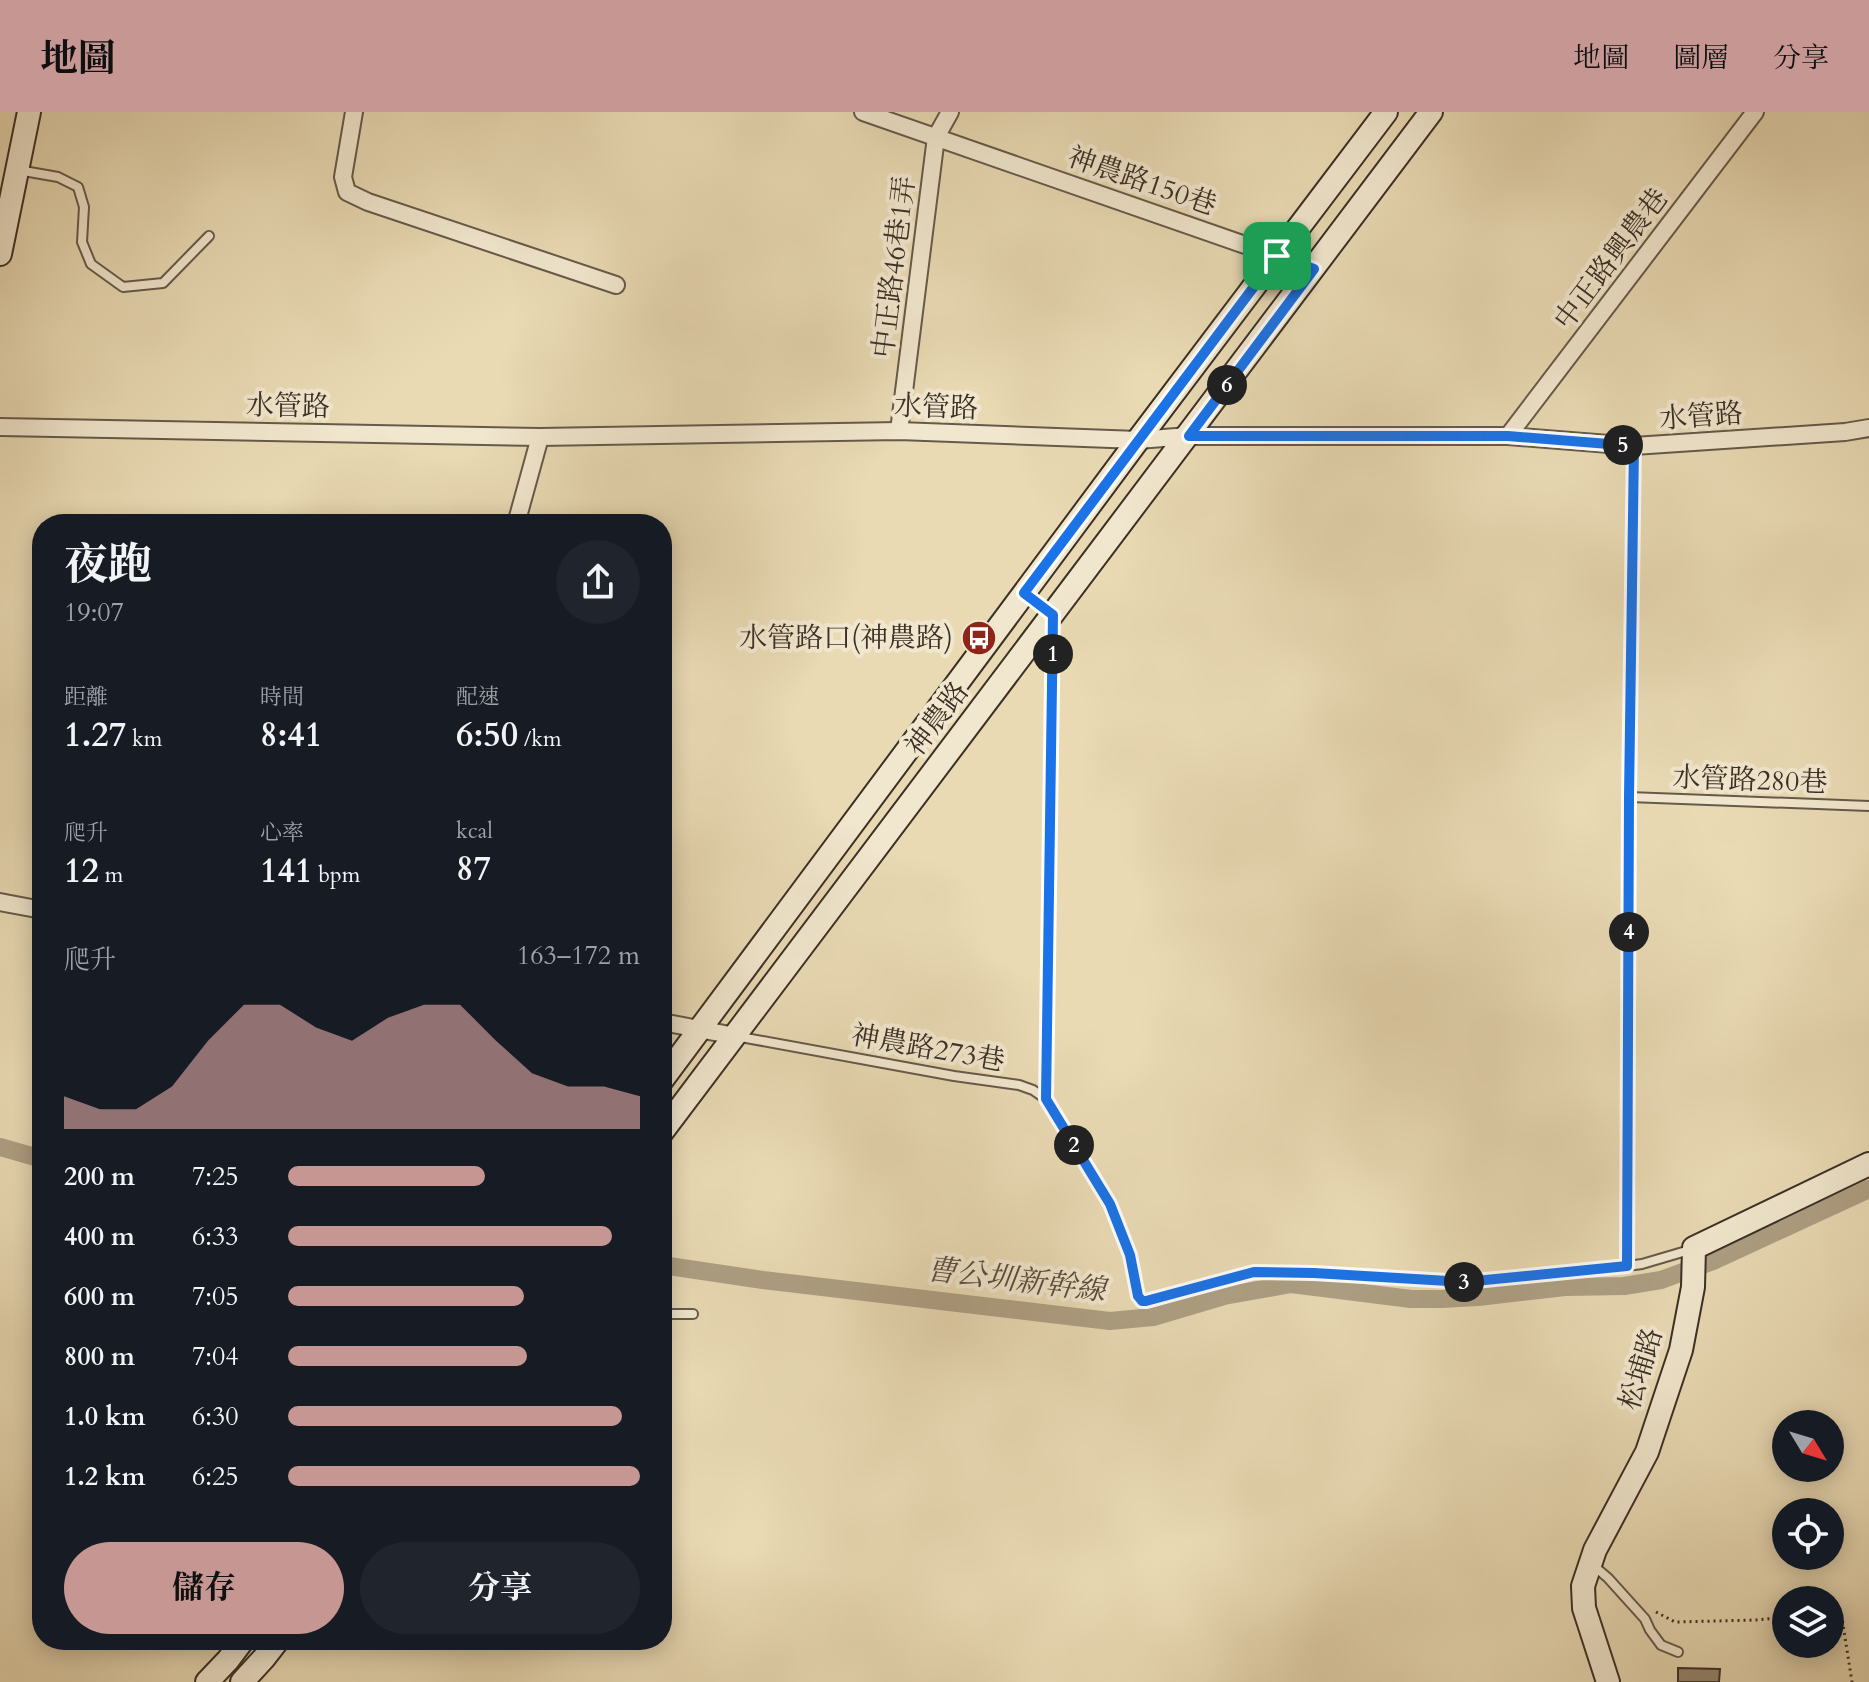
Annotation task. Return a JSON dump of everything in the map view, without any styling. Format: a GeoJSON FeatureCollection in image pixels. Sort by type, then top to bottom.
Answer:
{"type":"FeatureCollection","features":[{"type":"Feature","properties":{"kind":"street"},"geometry":{"type":"LineString","coordinates":[[0,254],[29,112]]}},
{"type":"Feature","properties":{"kind":"street"},"geometry":{"type":"LineString","coordinates":[[354,112],[343,177],[347,192],[368,202],[616,285]]}},
{"type":"Feature","properties":{"kind":"street","name":"神農路150巷"},"geometry":{"type":"LineString","coordinates":[[863,112],[1314,269]]}},
{"type":"Feature","properties":{"kind":"street","name":"中正路46巷1弄"},"geometry":{"type":"LineString","coordinates":[[899,431],[936,137],[950,112]]}},
{"type":"Feature","properties":{"kind":"street","name":"神農路"},"geometry":{"type":"LineString","coordinates":[[672,1067],[1386,112]]}},
{"type":"Feature","properties":{"kind":"street","name":"神農路"},"geometry":{"type":"LineString","coordinates":[[672,1119],[1431,112]]}},
{"type":"Feature","properties":{"kind":"street","name":"中正路興農巷"},"geometry":{"type":"LineString","coordinates":[[1508,436],[1755,112]]}},
{"type":"Feature","properties":{"kind":"street","name":"水管路"},"geometry":{"type":"LineString","coordinates":[[0,427],[540,437],[899,431],[1138,440],[1189,436],[1508,436],[1634,446],[1869,428]]}},
{"type":"Feature","properties":{"kind":"street"},"geometry":{"type":"LineString","coordinates":[[519,514],[540,437]]}},
{"type":"Feature","properties":{"kind":"street"},"geometry":{"type":"LineString","coordinates":[[0,902],[32,908]]}},
{"type":"Feature","properties":{"kind":"street"},"geometry":{"type":"LineString","coordinates":[[672,1024],[735,1036]]}},
{"type":"Feature","properties":{"kind":"street"},"geometry":{"type":"LineString","coordinates":[[1695,1251],[1869,1164]]}},
{"type":"Feature","properties":{"kind":"street","name":"松埔路"},"geometry":{"type":"LineString","coordinates":[[1608,1682],[1584,1608],[1583,1586],[1595,1550],[1647,1452],[1681,1350],[1693,1287],[1695,1251]]}},
{"type":"Feature","properties":{"kind":"street"},"geometry":{"type":"LineString","coordinates":[[207,1682],[236,1650]]}},
{"type":"Feature","properties":{"kind":"street"},"geometry":{"type":"LineString","coordinates":[[242,1682],[270,1650]]}},
{"type":"Feature","properties":{"kind":"lane"},"geometry":{"type":"LineString","coordinates":[[17,170],[58,177],[78,187],[84,207],[82,242],[91,264],[123,287],[163,283],[209,236]]}},
{"type":"Feature","properties":{"kind":"lane"},"geometry":{"type":"LineString","coordinates":[[1627,1266],[1634,446]]}},
{"type":"Feature","properties":{"kind":"lane"},"geometry":{"type":"LineString","coordinates":[[1024,593],[1053,615],[1046,1099],[1110,1204],[1124,1237],[1138,1296],[1142,1301],[1254,1272],[1465,1282],[1642,1264],[1695,1251]]}},
{"type":"Feature","properties":{"kind":"lane","name":"水管路280巷"},"geometry":{"type":"LineString","coordinates":[[1629,797],[1869,806]]}},
{"type":"Feature","properties":{"kind":"lane","name":"神農路273巷"},"geometry":{"type":"LineString","coordinates":[[735,1036],[1019,1085],[1046,1099]]}},
{"type":"Feature","properties":{"kind":"lane"},"geometry":{"type":"LineString","coordinates":[[672,1314],[693,1314]]}},
{"type":"Feature","properties":{"kind":"lane"},"geometry":{"type":"LineString","coordinates":[[1590,1563],[1645,1619],[1661,1645],[1678,1652]]}},
{"type":"Feature","properties":{"kind":"path"},"geometry":{"type":"LineString","coordinates":[[1653,1610],[1675,1622],[1772,1618]]}},
{"type":"Feature","properties":{"kind":"path"},"geometry":{"type":"LineString","coordinates":[[1844,1631],[1852,1682]]}},
{"type":"Feature","properties":{"kind":"building"},"geometry":{"type":"Polygon","coordinates":[[[1678,1668],[1720,1669],[1719,1682],[1678,1682],[1678,1668]]]}},
{"type":"Feature","properties":{"kind":"waterway","name":"曹公圳新幹線"},"geometry":{"type":"LineString","coordinates":[[0,1147],[32,1156]]}},
{"type":"Feature","properties":{"kind":"waterway","name":"曹公圳新幹線"},"geometry":{"type":"LineString","coordinates":[[672,1266],[1110,1321],[1153,1317],[1224,1296],[1291,1284],[1411,1299],[1442,1299],[1565,1287],[1624,1286],[1661,1280],[1713,1261],[1869,1189]]}},
{"type":"Feature","properties":{"kind":"place","name":"水管路口(神農路)"},"geometry":{"type":"Point","coordinates":[979,638]}},
{"type":"Feature","properties":{"kind":"route"},"geometry":{"type":"LineString","coordinates":[[1277,256],[1314,269],[1189,436],[1508,436],[1634,446],[1627,1266],[1465,1282],[1254,1272],[1142,1301],[1138,1296],[1130,1255],[1110,1204],[1046,1099],[1053,615],[1024,593],[1277,256]]}}]}
